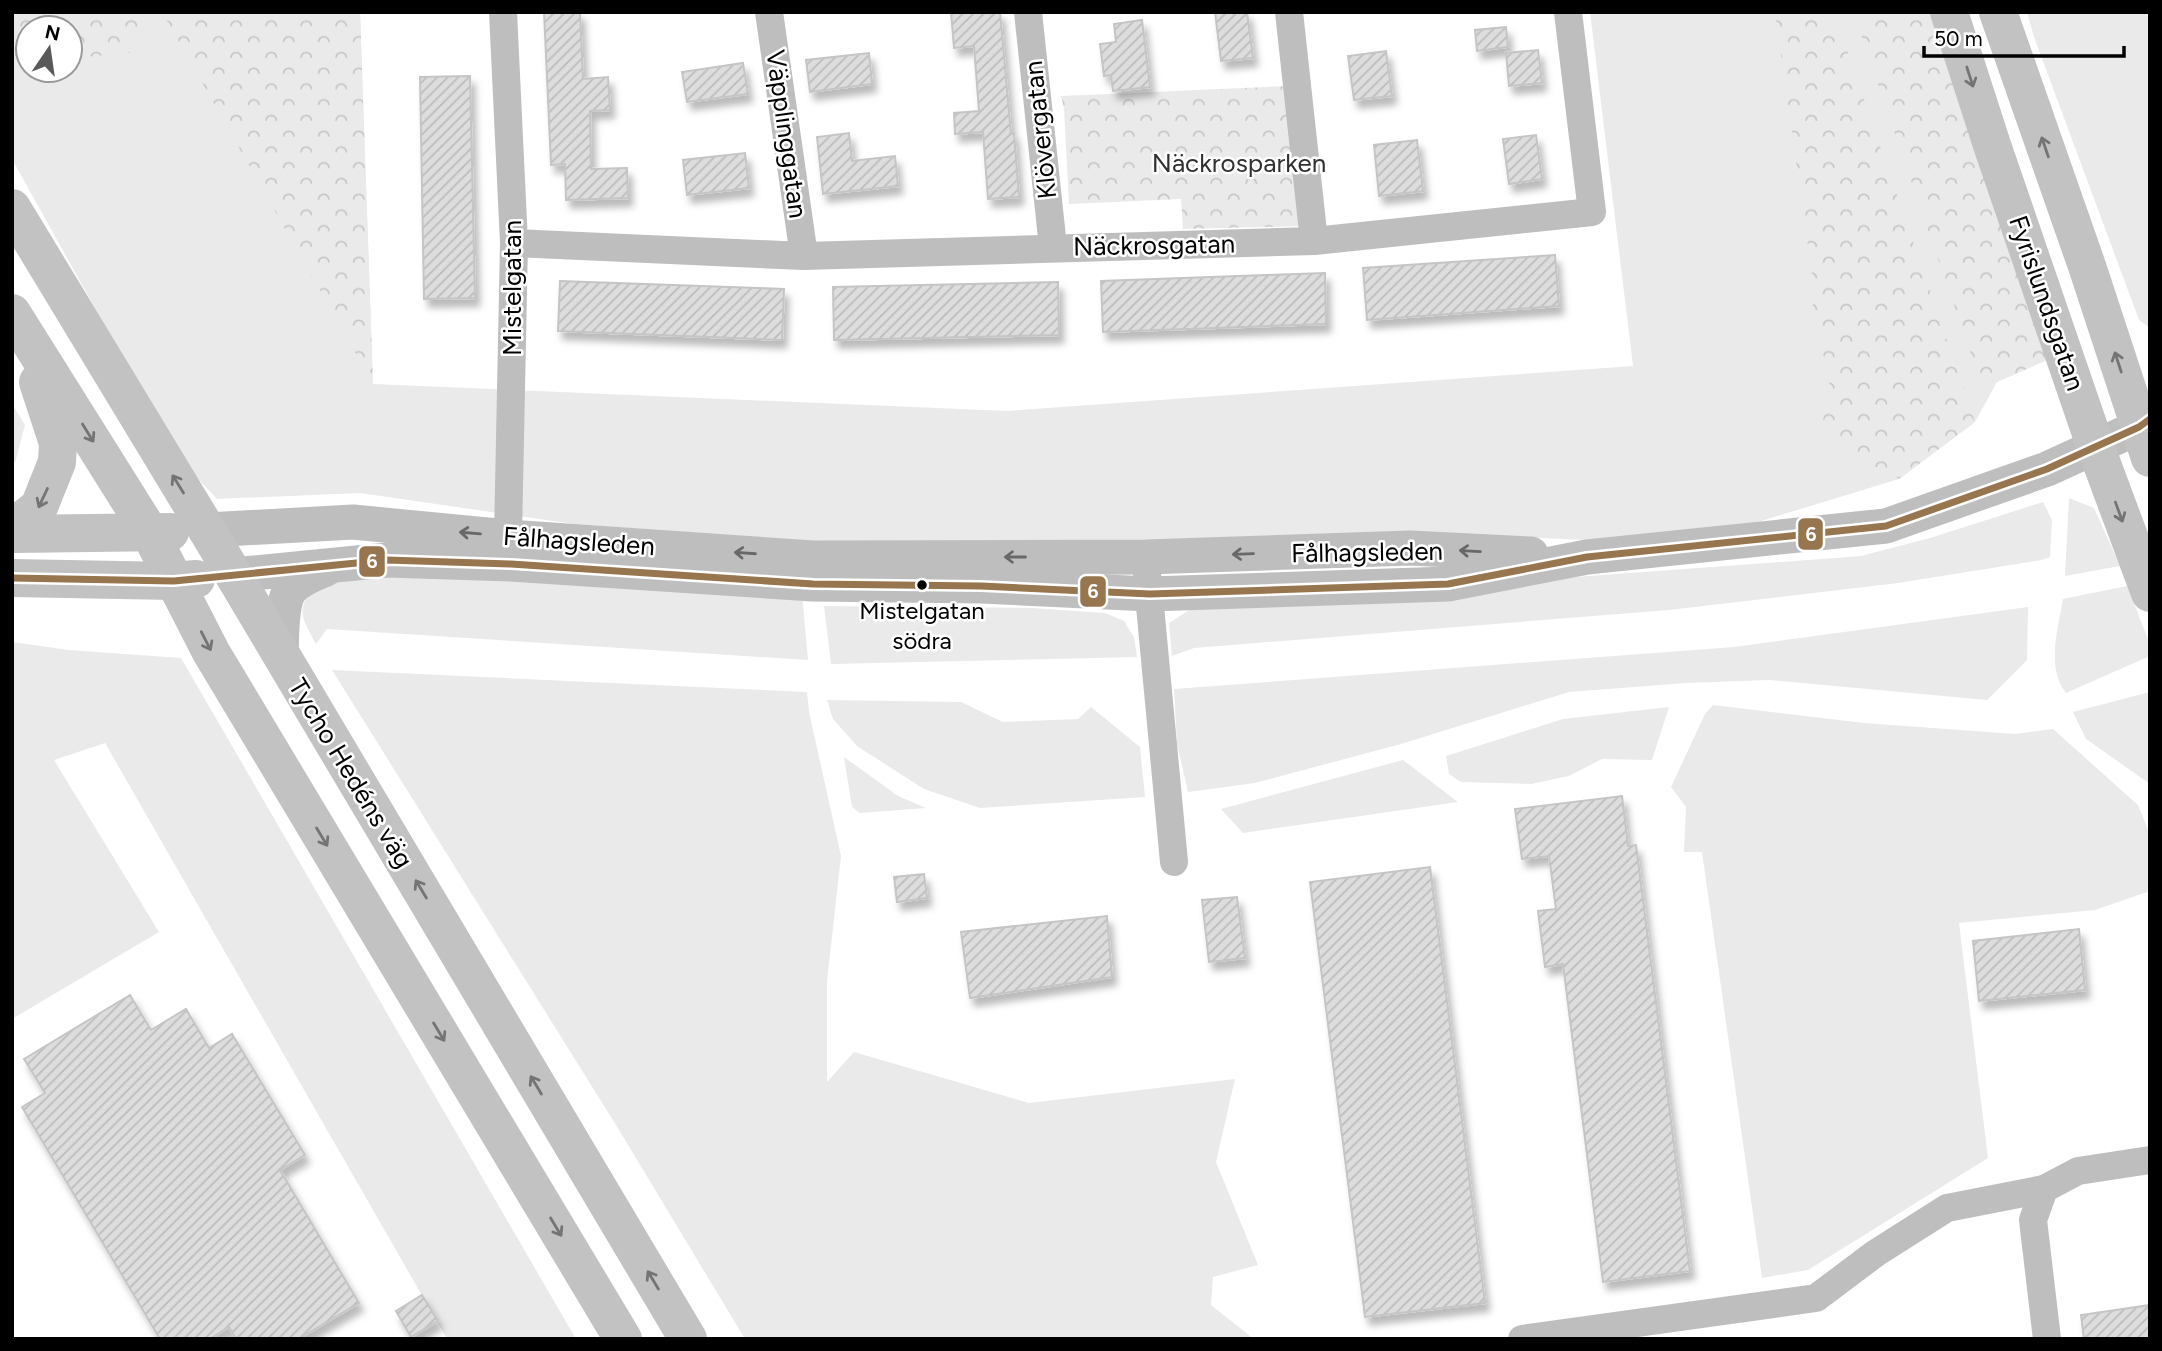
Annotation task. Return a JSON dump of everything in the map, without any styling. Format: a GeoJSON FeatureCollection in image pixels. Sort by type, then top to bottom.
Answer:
{"type":"FeatureCollection","features":[{"type":"Feature","properties":{"kind":"main road","name":"Fyrislundsgatan"},"geometry":{"type":"LineString","coordinates":[[1949,12],[2096,448],[2150,593]]}},
{"type":"Feature","properties":{"kind":"main road","name":"Fyrislundsgatan"},"geometry":{"type":"LineString","coordinates":[[1998,12],[2146,435]]}},
{"type":"Feature","properties":{"kind":"main road","name":"Tycho Hedéns väg"},"geometry":{"type":"LineString","coordinates":[[12,208],[234,575],[688,1339]]}},
{"type":"Feature","properties":{"kind":"main road"},"geometry":{"type":"LineString","coordinates":[[12,528],[39,508],[57,462],[58,443],[14,315]]}},
{"type":"Feature","properties":{"kind":"main road"},"geometry":{"type":"LineString","coordinates":[[14,315],[150,533],[211,652],[623,1339]]}},
{"type":"Feature","properties":{"kind":"main road","name":"Fålhagsleden"},"geometry":{"type":"LineString","coordinates":[[12,534],[207,530]]}},
{"type":"Feature","properties":{"kind":"main road","name":"Fålhagsleden"},"geometry":{"type":"LineString","coordinates":[[12,578],[174,581],[234,575]]}},
{"type":"Feature","properties":{"kind":"street","name":"Mistelgatan"},"geometry":{"type":"LineString","coordinates":[[503,12],[514,243],[509,550]]}},
{"type":"Feature","properties":{"kind":"street","name":"Väpplinggatan"},"geometry":{"type":"LineString","coordinates":[[769,12],[804,256]]}},
{"type":"Feature","properties":{"kind":"street","name":"Klövergatan"},"geometry":{"type":"LineString","coordinates":[[1028,12],[1053,247]]}},
{"type":"Feature","properties":{"kind":"street"},"geometry":{"type":"LineString","coordinates":[[1289,12],[1314,241]]}},
{"type":"Feature","properties":{"kind":"street","name":"Näckrosgatan"},"geometry":{"type":"LineString","coordinates":[[514,243],[804,256],[1314,241],[1592,212],[1568,12]]}},
{"type":"Feature","properties":{"kind":"street","name":"Fålhagsleden"},"geometry":{"type":"LineString","coordinates":[[207,530],[353,522],[509,550],[813,584],[981,586],[1150,594],[1448,584],[1587,557],[1886,526],[2048,469],[2096,448],[2146,435]]}},
{"type":"Feature","properties":{"kind":"street","name":"Fålhagsleden"},"geometry":{"type":"LineString","coordinates":[[234,575],[509,550],[813,558],[1146,557],[1410,548],[1587,557]]}},
{"type":"Feature","properties":{"kind":"street"},"geometry":{"type":"LineString","coordinates":[[1146,557],[1174,862]]}},
{"type":"Feature","properties":{"kind":"street"},"geometry":{"type":"LineString","coordinates":[[281,656],[283,612],[290,590],[307,577],[335,565]]}},
{"type":"Feature","properties":{"kind":"street"},"geometry":{"type":"LineString","coordinates":[[1522,1339],[1816,1298],[1876,1253],[1947,1208],[2044,1189],[2078,1171],[2150,1160]]}},
{"type":"Feature","properties":{"kind":"street"},"geometry":{"type":"LineString","coordinates":[[2044,1189],[2033,1220],[2047,1339]]}},
{"type":"Feature","properties":{"kind":"green space"},"geometry":{"type":"Polygon","coordinates":[[[12,12],[360,12],[373,384],[1007,411],[1633,366],[1590,12],[1931,12],[2047,360],[1997,382],[1975,422],[1899,479],[1748,525],[1587,540],[1410,532],[1145,540],[814,541],[574,524],[360,493],[217,499],[188,468],[146,400],[12,159],[12,12]]]}},
{"type":"Feature","properties":{"kind":"green space"},"geometry":{"type":"Polygon","coordinates":[[[12,12],[137,12],[145,28],[129,53],[84,57],[84,14],[14,14],[14,23],[12,12]]]}},
{"type":"Feature","properties":{"kind":"green space"},"geometry":{"type":"Polygon","coordinates":[[[162,12],[360,12],[373,384],[162,12]]]}},
{"type":"Feature","properties":{"kind":"green space"},"geometry":{"type":"Polygon","coordinates":[[[1775,12],[1834,12],[1975,422],[1899,479],[1820,439],[1830,380],[1813,315],[1813,281],[1775,12]]]}},
{"type":"Feature","properties":{"kind":"green space"},"geometry":{"type":"Polygon","coordinates":[[[1853,12],[1932,12],[2047,360],[1997,382],[1979,378],[1853,12]]]}},
{"type":"Feature","properties":{"kind":"green space"},"geometry":{"type":"Polygon","coordinates":[[[2027,12],[2150,12],[2150,328],[2139,320],[2027,12]]]}},
{"type":"Feature","properties":{"kind":"green space","name":"Näckrosparken"},"geometry":{"type":"Polygon","coordinates":[[[1290,86],[1306,226],[1183,229],[1181,199],[1069,204],[1064,108],[1061,96],[1290,86]]]}},
{"type":"Feature","properties":{"kind":"green space"},"geometry":{"type":"Polygon","coordinates":[[[12,404],[25,425],[15,463],[12,463],[12,404]]]}},
{"type":"Feature","properties":{"kind":"green space"},"geometry":{"type":"Polygon","coordinates":[[[2069,498],[2094,508],[2120,566],[2065,576],[2069,498]]]}},
{"type":"Feature","properties":{"kind":"green space"},"geometry":{"type":"Polygon","coordinates":[[[2043,502],[2052,520],[2050,557],[2042,560],[1898,583],[1669,610],[1194,648],[1172,656],[1169,623],[1197,605],[1861,556],[1930,538],[2043,502]]]}},
{"type":"Feature","properties":{"kind":"green space"},"geometry":{"type":"Polygon","coordinates":[[[409,576],[802,594],[808,660],[327,629],[316,644],[302,612],[316,581],[409,576]]]}},
{"type":"Feature","properties":{"kind":"green space"},"geometry":{"type":"Polygon","coordinates":[[[2127,586],[2150,644],[2150,656],[2066,693],[2056,672],[2055,660],[2056,635],[2063,599],[2127,586]]]}},
{"type":"Feature","properties":{"kind":"green space"},"geometry":{"type":"Polygon","coordinates":[[[824,606],[1032,608],[1105,613],[1124,621],[1134,637],[1137,657],[831,664],[824,606]]]}},
{"type":"Feature","properties":{"kind":"green space"},"geometry":{"type":"Polygon","coordinates":[[[2028,607],[2027,660],[1987,700],[1769,680],[1569,692],[1401,744],[1255,783],[1188,792],[1177,744],[1174,689],[1734,647],[2028,607]]]}},
{"type":"Feature","properties":{"kind":"green space"},"geometry":{"type":"Polygon","coordinates":[[[12,642],[69,650],[181,658],[576,1339],[447,1339],[105,743],[54,760],[159,932],[12,1019],[12,642]]]}},
{"type":"Feature","properties":{"kind":"green space"},"geometry":{"type":"Polygon","coordinates":[[[332,670],[807,692],[809,712],[841,856],[827,981],[827,1082],[854,1052],[1029,1103],[1235,1079],[1216,1162],[1258,1265],[1213,1277],[1211,1305],[1254,1339],[745,1339],[616,1125],[332,670]]]}},
{"type":"Feature","properties":{"kind":"green space"},"geometry":{"type":"Polygon","coordinates":[[[2150,692],[2150,784],[2086,739],[2073,712],[2150,692]]]}},
{"type":"Feature","properties":{"kind":"green space"},"geometry":{"type":"Polygon","coordinates":[[[827,700],[961,702],[1003,722],[1078,719],[1091,707],[1140,747],[1145,797],[980,808],[924,789],[857,746],[833,719],[827,700]]]}},
{"type":"Feature","properties":{"kind":"green space"},"geometry":{"type":"Polygon","coordinates":[[[1713,705],[1864,723],[2015,734],[2053,729],[2138,805],[2150,835],[2150,891],[2095,910],[1959,923],[1988,1158],[1808,1270],[1762,1278],[1702,852],[1684,852],[1686,807],[1671,787],[1705,714],[1713,705]]]}},
{"type":"Feature","properties":{"kind":"green space"},"geometry":{"type":"Polygon","coordinates":[[[1669,707],[1652,760],[1602,759],[1569,776],[1531,784],[1461,782],[1449,774],[1446,756],[1563,719],[1669,707]]]}},
{"type":"Feature","properties":{"kind":"green space"},"geometry":{"type":"Polygon","coordinates":[[[844,757],[898,796],[926,808],[860,813],[852,807],[844,757]]]}},
{"type":"Feature","properties":{"kind":"green space"},"geometry":{"type":"Polygon","coordinates":[[[1403,760],[1458,802],[1243,833],[1221,809],[1403,760]]]}},
{"type":"Feature","properties":{"kind":"building"},"geometry":{"type":"Polygon","coordinates":[[[544,12],[580,12],[583,79],[608,77],[610,110],[590,111],[591,169],[627,168],[628,198],[566,200],[565,164],[551,165],[544,12]]]}},
{"type":"Feature","properties":{"kind":"building"},"geometry":{"type":"Polygon","coordinates":[[[951,12],[1000,12],[1019,197],[988,199],[983,132],[955,134],[954,113],[979,111],[974,46],[954,48],[951,12]]]}},
{"type":"Feature","properties":{"kind":"building"},"geometry":{"type":"Polygon","coordinates":[[[1215,12],[1247,12],[1253,58],[1221,61],[1215,12]]]}},
{"type":"Feature","properties":{"kind":"building"},"geometry":{"type":"Polygon","coordinates":[[[1142,20],[1150,87],[1113,91],[1111,75],[1104,76],[1100,44],[1116,42],[1114,24],[1142,20]]]}},
{"type":"Feature","properties":{"kind":"building"},"geometry":{"type":"Polygon","coordinates":[[[1506,27],[1508,47],[1477,51],[1475,30],[1506,27]]]}},
{"type":"Feature","properties":{"kind":"building"},"geometry":{"type":"Polygon","coordinates":[[[1538,50],[1542,83],[1509,86],[1506,53],[1538,50]]]}},
{"type":"Feature","properties":{"kind":"building"},"geometry":{"type":"Polygon","coordinates":[[[1386,51],[1392,96],[1354,100],[1348,56],[1386,51]]]}},
{"type":"Feature","properties":{"kind":"building"},"geometry":{"type":"Polygon","coordinates":[[[869,53],[872,84],[810,92],[806,60],[869,53]]]}},
{"type":"Feature","properties":{"kind":"building"},"geometry":{"type":"Polygon","coordinates":[[[743,63],[748,94],[687,102],[682,72],[743,63]]]}},
{"type":"Feature","properties":{"kind":"building"},"geometry":{"type":"Polygon","coordinates":[[[470,76],[475,298],[424,299],[420,77],[470,76]]]}},
{"type":"Feature","properties":{"kind":"building"},"geometry":{"type":"Polygon","coordinates":[[[849,133],[852,161],[895,156],[898,186],[823,194],[817,137],[849,133]]]}},
{"type":"Feature","properties":{"kind":"building"},"geometry":{"type":"Polygon","coordinates":[[[1536,135],[1542,179],[1509,184],[1503,139],[1536,135]]]}},
{"type":"Feature","properties":{"kind":"building"},"geometry":{"type":"Polygon","coordinates":[[[1417,140],[1423,191],[1379,196],[1374,145],[1417,140]]]}},
{"type":"Feature","properties":{"kind":"building"},"geometry":{"type":"Polygon","coordinates":[[[745,153],[749,188],[687,195],[683,160],[745,153]]]}},
{"type":"Feature","properties":{"kind":"building"},"geometry":{"type":"Polygon","coordinates":[[[1555,255],[1559,306],[1367,320],[1363,268],[1555,255]]]}},
{"type":"Feature","properties":{"kind":"building"},"geometry":{"type":"Polygon","coordinates":[[[1325,273],[1326,324],[1103,332],[1101,281],[1325,273]]]}},
{"type":"Feature","properties":{"kind":"building"},"geometry":{"type":"Polygon","coordinates":[[[560,281],[784,289],[782,340],[558,331],[560,281]]]}},
{"type":"Feature","properties":{"kind":"building"},"geometry":{"type":"Polygon","coordinates":[[[1058,282],[1059,335],[834,340],[833,287],[1058,282]]]}},
{"type":"Feature","properties":{"kind":"building"},"geometry":{"type":"Polygon","coordinates":[[[1622,796],[1628,846],[1636,845],[1690,1271],[1603,1282],[1563,964],[1545,967],[1538,911],[1556,909],[1549,856],[1522,859],[1515,809],[1622,796]]]}},
{"type":"Feature","properties":{"kind":"building"},"geometry":{"type":"Polygon","coordinates":[[[1430,867],[1485,1303],[1365,1317],[1310,882],[1430,867]]]}},
{"type":"Feature","properties":{"kind":"building"},"geometry":{"type":"Polygon","coordinates":[[[924,874],[927,898],[897,902],[894,877],[924,874]]]}},
{"type":"Feature","properties":{"kind":"building"},"geometry":{"type":"Polygon","coordinates":[[[1237,897],[1245,958],[1209,962],[1202,900],[1237,897]]]}},
{"type":"Feature","properties":{"kind":"building"},"geometry":{"type":"Polygon","coordinates":[[[1107,916],[1112,977],[970,998],[961,932],[1107,916]]]}},
{"type":"Feature","properties":{"kind":"building"},"geometry":{"type":"Polygon","coordinates":[[[2079,929],[2085,990],[1979,1001],[1973,941],[2079,929]]]}},
{"type":"Feature","properties":{"kind":"building"},"geometry":{"type":"Polygon","coordinates":[[[130,995],[151,1030],[186,1009],[209,1048],[232,1034],[305,1155],[280,1170],[359,1303],[298,1339],[236,1339],[229,1327],[210,1339],[160,1339],[22,1107],[45,1093],[24,1059],[130,995]]]}},
{"type":"Feature","properties":{"kind":"building"},"geometry":{"type":"Polygon","coordinates":[[[422,1295],[438,1321],[411,1337],[396,1311],[422,1295]]]}},
{"type":"Feature","properties":{"kind":"building"},"geometry":{"type":"Polygon","coordinates":[[[2150,1305],[2150,1339],[2084,1339],[2081,1315],[2150,1305]]]}},
{"type":"Feature","properties":{"kind":"transit line","name":"6"},"geometry":{"type":"LineString","coordinates":[[12,578],[174,581],[387,560],[511,564],[813,584],[981,586],[1150,594],[1448,584],[1587,557],[1886,526],[2047,469],[2139,427],[2150,419]]}},
{"type":"Feature","properties":{"kind":"place","name":"Mistelgatan södra"},"geometry":{"type":"Point","coordinates":[922,585]}}]}
